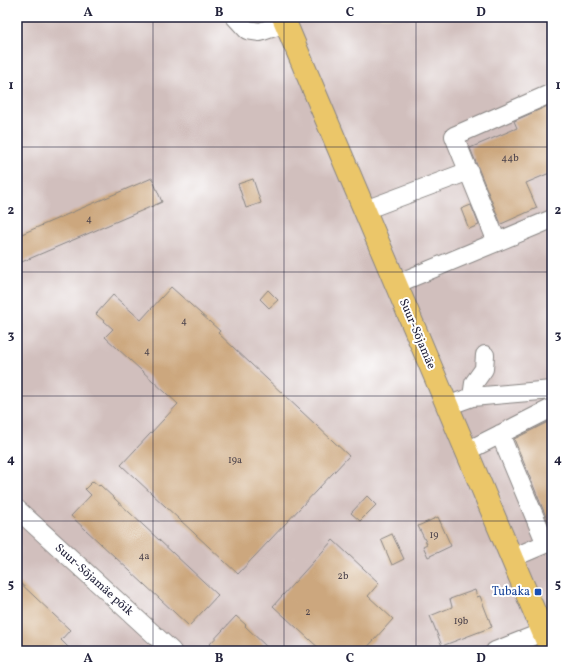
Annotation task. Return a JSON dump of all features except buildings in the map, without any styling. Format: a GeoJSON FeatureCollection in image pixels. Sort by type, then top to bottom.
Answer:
{"type":"FeatureCollection","features":[{"type":"Feature","properties":{"kind":"main road","name":"Suur-Sõjamäe"},"geometry":{"type":"LineString","coordinates":[[285,20],[547,642]]}},
{"type":"Feature","properties":{"kind":"street"},"geometry":{"type":"LineString","coordinates":[[235,17],[247,30],[260,32],[285,20]]}},
{"type":"Feature","properties":{"kind":"street"},"geometry":{"type":"LineString","coordinates":[[497,242],[454,136],[552,93]]}},
{"type":"Feature","properties":{"kind":"street"},"geometry":{"type":"LineString","coordinates":[[365,210],[468,171]]}},
{"type":"Feature","properties":{"kind":"street"},"geometry":{"type":"LineString","coordinates":[[396,284],[552,219]]}},
{"type":"Feature","properties":{"kind":"street"},"geometry":{"type":"LineString","coordinates":[[472,397],[474,383],[484,368],[485,355]]}},
{"type":"Feature","properties":{"kind":"street"},"geometry":{"type":"LineString","coordinates":[[448,406],[472,397],[552,390]]}},
{"type":"Feature","properties":{"kind":"street"},"geometry":{"type":"LineString","coordinates":[[467,451],[552,408]]}},
{"type":"Feature","properties":{"kind":"street"},"geometry":{"type":"LineString","coordinates":[[500,434],[549,542],[512,558]]}},
{"type":"Feature","properties":{"kind":"street","name":"Suur-Sõjamäe põik"},"geometry":{"type":"LineString","coordinates":[[17,509],[172,651]]}},
{"type":"Feature","properties":{"kind":"street"},"geometry":{"type":"LineString","coordinates":[[495,651],[547,642]]}},
{"type":"Feature","properties":{"kind":"shaded area"},"geometry":{"type":"Polygon","coordinates":[[[17,17],[552,17],[552,629],[531,651],[17,651],[17,17]]]}},
{"type":"Feature","properties":{"kind":"place","name":"Tubaka"},"geometry":{"type":"Point","coordinates":[538,592]}}]}
